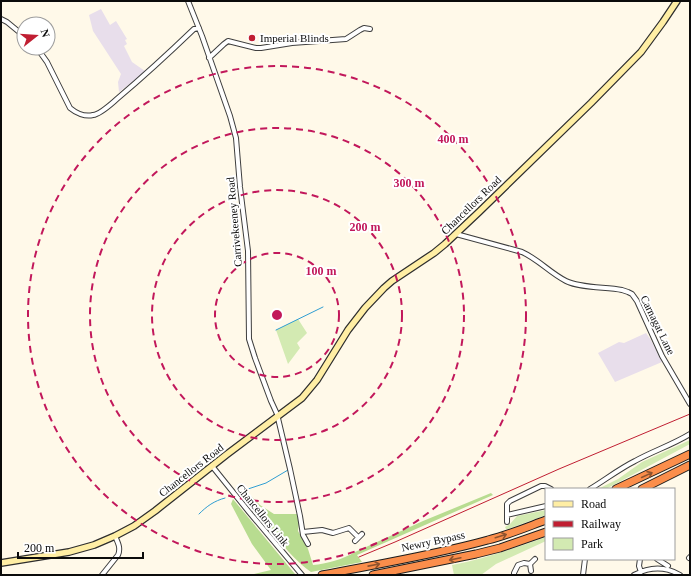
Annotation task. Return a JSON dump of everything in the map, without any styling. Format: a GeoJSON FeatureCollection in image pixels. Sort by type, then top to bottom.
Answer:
{"type":"FeatureCollection","features":[{"type":"Feature","properties":{"kind":"highway"},"geometry":{"type":"LineString","coordinates":[[618,488],[690,453]]}},
{"type":"Feature","properties":{"kind":"highway"},"geometry":{"type":"LineString","coordinates":[[644,488],[690,465]]}},
{"type":"Feature","properties":{"kind":"highway","name":"Newry Bypass"},"geometry":{"type":"LineString","coordinates":[[322,575],[443,551],[489,540],[545,520]]}},
{"type":"Feature","properties":{"kind":"highway","name":"Newry Bypass"},"geometry":{"type":"LineString","coordinates":[[373,575],[476,554],[500,548],[545,532]]}},
{"type":"Feature","properties":{"kind":"street","name":"Carrivekeeney Road"},"geometry":{"type":"LineString","coordinates":[[188,1],[210,58],[236,138],[248,251],[249,339],[270,401],[277,416]]}},
{"type":"Feature","properties":{"kind":"street","name":"Chancellors Road"},"geometry":{"type":"LineString","coordinates":[[1,563],[69,552],[94,545],[134,526],[302,398],[317,380],[356,319],[379,293],[392,281],[434,253],[456,234],[591,103],[636,57],[677,1]]}},
{"type":"Feature","properties":{"kind":"street"},"geometry":{"type":"LineString","coordinates":[[1,19],[16,29]]}},
{"type":"Feature","properties":{"kind":"street"},"geometry":{"type":"LineString","coordinates":[[43,56],[70,108],[78,114],[90,116],[99,112],[110,104],[194,30],[199,28]]}},
{"type":"Feature","properties":{"kind":"street"},"geometry":{"type":"LineString","coordinates":[[210,58],[228,42],[261,48],[292,43],[346,39],[364,28],[370,29]]}},
{"type":"Feature","properties":{"kind":"street","name":"Carnagat Lane"},"geometry":{"type":"LineString","coordinates":[[456,234],[522,252],[534,258],[561,278],[573,284],[622,290],[632,294],[643,312],[662,356],[690,404]]}},
{"type":"Feature","properties":{"kind":"street"},"geometry":{"type":"LineString","coordinates":[[277,416],[283,436],[303,535],[308,544]]}},
{"type":"Feature","properties":{"kind":"street"},"geometry":{"type":"LineString","coordinates":[[592,488],[622,468],[649,453],[670,445],[690,434]]}},
{"type":"Feature","properties":{"kind":"street","name":"Chancellors Link"},"geometry":{"type":"LineString","coordinates":[[212,466],[302,575]]}},
{"type":"Feature","properties":{"kind":"street"},"geometry":{"type":"LineString","coordinates":[[507,522],[507,504],[510,501],[541,486],[549,488]]}},
{"type":"Feature","properties":{"kind":"street"},"geometry":{"type":"LineString","coordinates":[[507,515],[545,506]]}},
{"type":"Feature","properties":{"kind":"street"},"geometry":{"type":"LineString","coordinates":[[303,532],[322,530],[333,532],[349,528],[356,539],[362,534]]}},
{"type":"Feature","properties":{"kind":"street"},"geometry":{"type":"LineString","coordinates":[[102,575],[119,552],[119,543],[115,536]]}},
{"type":"Feature","properties":{"kind":"street"},"geometry":{"type":"LineString","coordinates":[[530,564],[535,559]]}},
{"type":"Feature","properties":{"kind":"street"},"geometry":{"type":"LineString","coordinates":[[583,575],[585,560]]}},
{"type":"Feature","properties":{"kind":"street"},"geometry":{"type":"LineString","coordinates":[[640,560],[639,566],[641,572]]}},
{"type":"Feature","properties":{"kind":"street"},"geometry":{"type":"LineString","coordinates":[[659,560],[668,566]]}},
{"type":"Feature","properties":{"kind":"street"},"geometry":{"type":"LineString","coordinates":[[514,575],[518,565],[524,563],[530,564]]}},
{"type":"Feature","properties":{"kind":"street"},"geometry":{"type":"LineString","coordinates":[[530,564],[531,571]]}},
{"type":"Feature","properties":{"kind":"street"},"geometry":{"type":"LineString","coordinates":[[634,575],[656,568],[668,570],[680,575]]}},
{"type":"Feature","properties":{"kind":"street"},"geometry":{"type":"LineString","coordinates":[[661,575],[662,569]]}},
{"type":"Feature","properties":{"kind":"shaded area"},"geometry":{"type":"Polygon","coordinates":[[[101,9],[110,25],[116,21],[127,39],[125,40],[127,44],[124,46],[132,62],[145,71],[119,92],[118,82],[121,74],[93,31],[89,15],[101,9]]]}},
{"type":"Feature","properties":{"kind":"shaded area"},"geometry":{"type":"Polygon","coordinates":[[[646,333],[662,362],[615,382],[598,353],[619,342],[624,343],[646,333]]]}},
{"type":"Feature","properties":{"kind":"green space"},"geometry":{"type":"Polygon","coordinates":[[[298,319],[307,333],[297,343],[300,348],[288,364],[276,330],[298,319]]]}},
{"type":"Feature","properties":{"kind":"green space"},"geometry":{"type":"Polygon","coordinates":[[[690,440],[690,444],[608,488],[600,488],[618,479],[642,462],[690,440]]]}},
{"type":"Feature","properties":{"kind":"green space"},"geometry":{"type":"Polygon","coordinates":[[[491,493],[493,495],[357,555],[362,562],[311,572],[288,551],[243,496],[250,495],[260,505],[274,514],[297,514],[299,523],[298,531],[308,549],[313,565],[346,557],[423,521],[491,493]]]}},
{"type":"Feature","properties":{"kind":"green space"},"geometry":{"type":"Polygon","coordinates":[[[233,499],[295,574],[250,575],[271,570],[252,544],[231,504],[233,499]]]}},
{"type":"Feature","properties":{"kind":"green space"},"geometry":{"type":"Polygon","coordinates":[[[545,510],[545,515],[506,529],[505,527],[517,516],[545,510]]]}},
{"type":"Feature","properties":{"kind":"green space"},"geometry":{"type":"Polygon","coordinates":[[[545,537],[545,541],[496,564],[481,575],[454,575],[452,565],[464,563],[545,537]]]}},
{"type":"Feature","properties":{"kind":"waterway"},"geometry":{"type":"LineString","coordinates":[[276,330],[323,307]]}},
{"type":"Feature","properties":{"kind":"waterway"},"geometry":{"type":"LineString","coordinates":[[245,491],[266,483],[288,470]]}},
{"type":"Feature","properties":{"kind":"waterway"},"geometry":{"type":"LineString","coordinates":[[199,514],[211,504],[225,498]]}},
{"type":"Feature","properties":{"kind":"railway"},"geometry":{"type":"LineString","coordinates":[[359,557],[559,469],[690,414]]}},
{"type":"Feature","properties":{"kind":"place","name":"Imperial Blinds"},"geometry":{"type":"Point","coordinates":[252,38]}}]}
